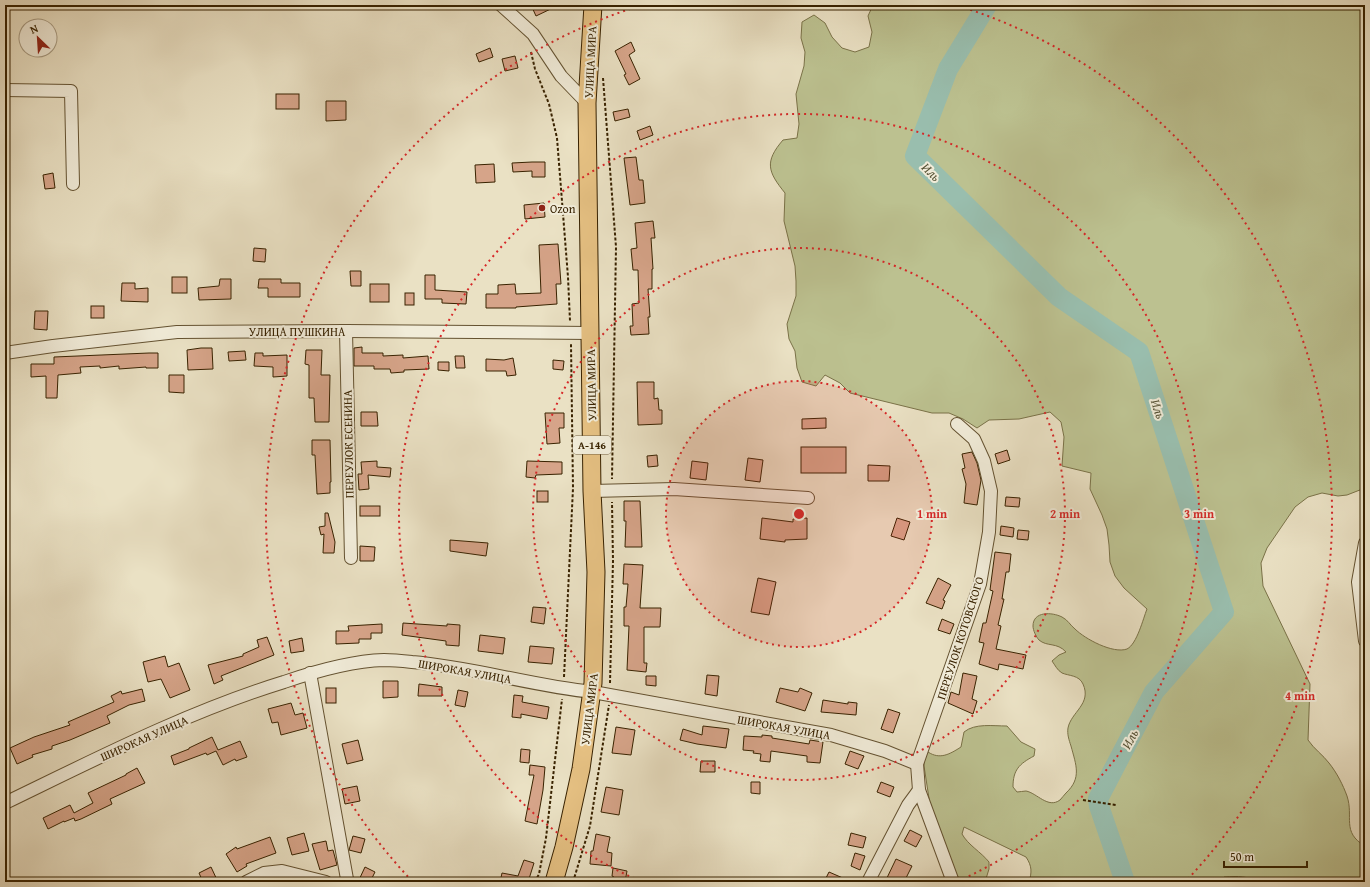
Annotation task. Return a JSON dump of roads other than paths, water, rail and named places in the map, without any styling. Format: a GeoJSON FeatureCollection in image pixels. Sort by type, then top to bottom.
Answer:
{"type":"FeatureCollection","features":[{"type":"Feature","properties":{"kind":"highway","name":"УЛИЦА МИРА"},"geometry":{"type":"LineString","coordinates":[[554,882],[564,848],[581,769],[592,692],[596,572],[592,491],[587,103],[593,5]]}},
{"type":"Feature","properties":{"kind":"street"},"geometry":{"type":"LineString","coordinates":[[501,5],[533,34],[561,76],[587,103]]}},
{"type":"Feature","properties":{"kind":"street"},"geometry":{"type":"LineString","coordinates":[[5,90],[71,91],[73,184]]}},
{"type":"Feature","properties":{"kind":"street","name":"УЛИЦА ПУШКИНА"},"geometry":{"type":"LineString","coordinates":[[5,353],[177,332],[346,331],[590,333]]}},
{"type":"Feature","properties":{"kind":"street","name":"ПЕРЕУЛОК ЕСЕНИНА"},"geometry":{"type":"LineString","coordinates":[[346,331],[351,558]]}},
{"type":"Feature","properties":{"kind":"street","name":"ПЕРЕУЛОК КОТОВСКОГО"},"geometry":{"type":"LineString","coordinates":[[917,764],[980,584],[989,532],[991,492],[984,461],[974,439],[957,424]]}},
{"type":"Feature","properties":{"kind":"street"},"geometry":{"type":"LineString","coordinates":[[592,491],[674,489],[808,498]]}},
{"type":"Feature","properties":{"kind":"street"},"geometry":{"type":"LineString","coordinates":[[1365,543],[1358,582],[1365,641]]}},
{"type":"Feature","properties":{"kind":"street","name":"ШИРОКАЯ УЛИЦА"},"geometry":{"type":"LineString","coordinates":[[5,803],[140,739],[246,694],[310,673],[355,662],[384,660],[437,664],[563,689],[592,692],[831,735],[885,751],[917,764]]}},
{"type":"Feature","properties":{"kind":"street"},"geometry":{"type":"LineString","coordinates":[[310,673],[347,879],[346,882]]}},
{"type":"Feature","properties":{"kind":"street"},"geometry":{"type":"LineString","coordinates":[[917,764],[919,790],[953,882]]}},
{"type":"Feature","properties":{"kind":"street"},"geometry":{"type":"LineString","coordinates":[[868,882],[908,805],[919,790]]}},
{"type":"Feature","properties":{"kind":"street"},"geometry":{"type":"LineString","coordinates":[[246,882],[264,873],[282,871],[326,882]]}},
{"type":"Feature","properties":{"kind":"waterway","name":"Иль"},"geometry":{"type":"LineString","coordinates":[[987,5],[948,69],[915,156],[1059,297],[1139,352],[1224,612],[1154,692],[1098,799],[1099,806],[1125,882]]}},
{"type":"Feature","properties":{"kind":"place","name":"Ozon"},"geometry":{"type":"Point","coordinates":[542,208]}}]}
